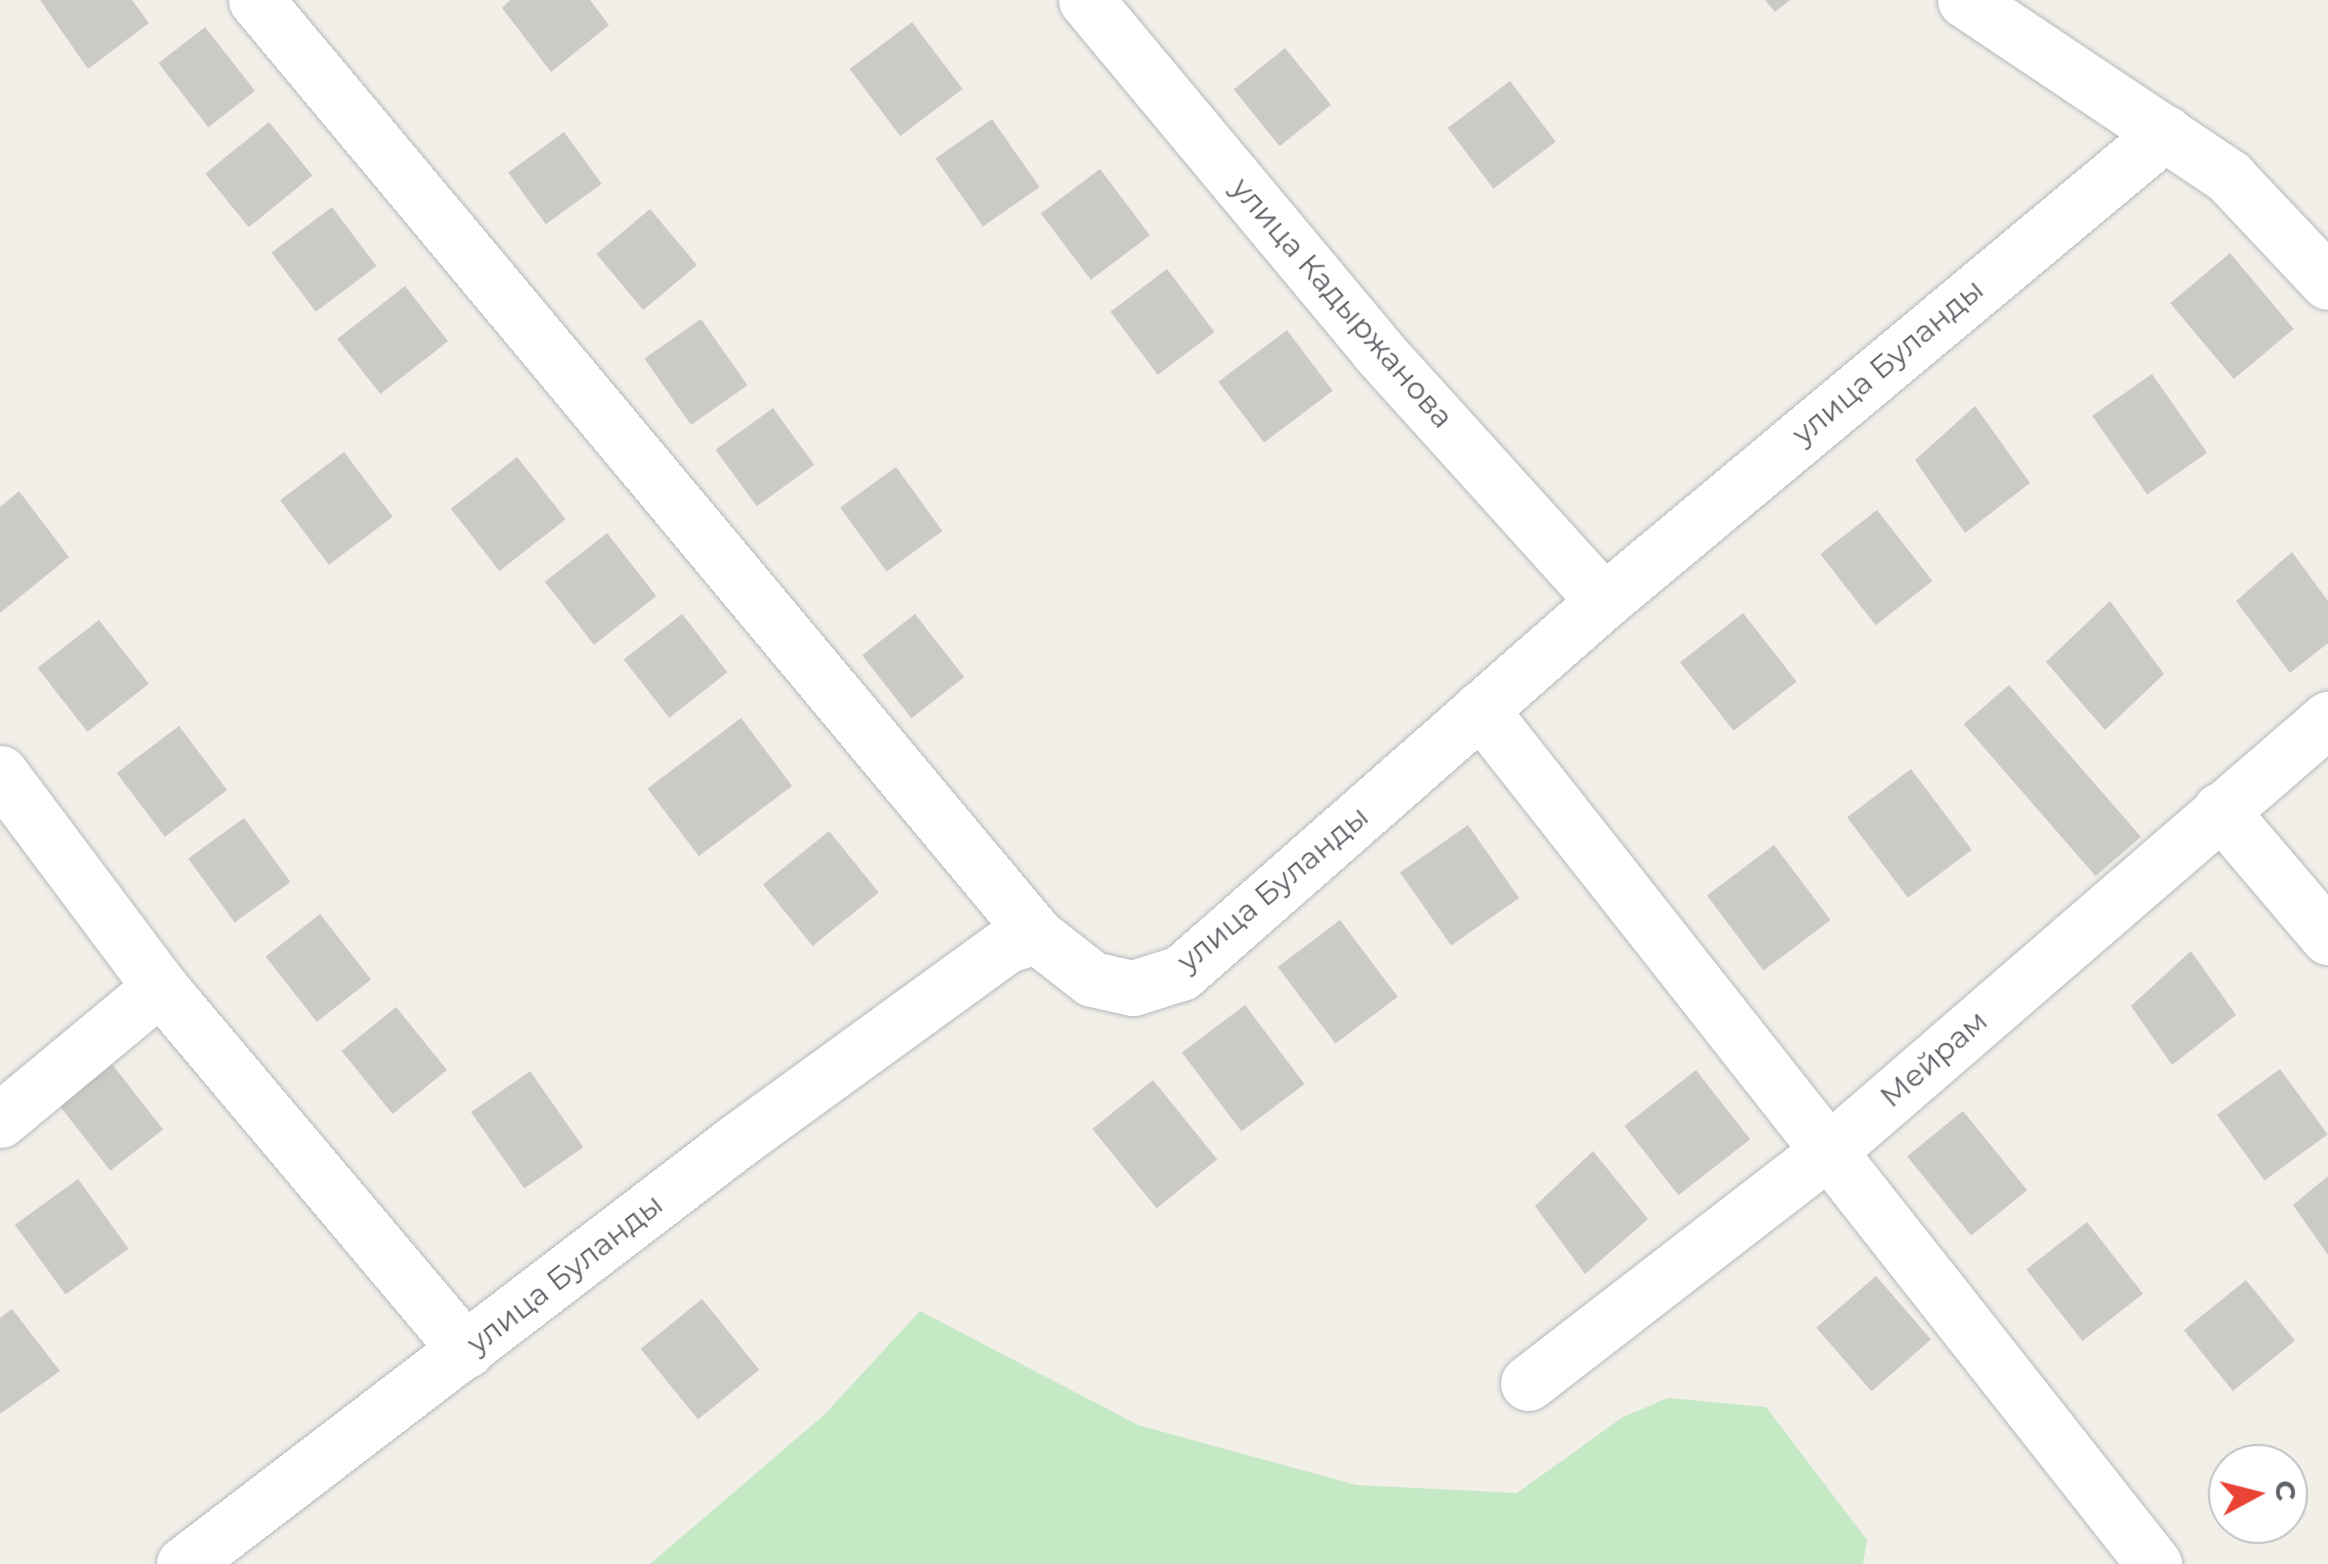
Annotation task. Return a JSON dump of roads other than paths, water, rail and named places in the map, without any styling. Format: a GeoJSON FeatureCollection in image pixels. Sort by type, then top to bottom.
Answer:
{"type":"FeatureCollection","features":[{"type":"Feature","properties":{"kind":"street"},"geometry":{"type":"LineString","coordinates":[[256,0],[1037,936]]}},
{"type":"Feature","properties":{"kind":"street","name":"улица Кадыржанова"},"geometry":{"type":"LineString","coordinates":[[1086,0],[1378,351],[1604,600]]}},
{"type":"Feature","properties":{"kind":"street"},"geometry":{"type":"LineString","coordinates":[[1965,0],[2230,177],[2328,282]]}},
{"type":"Feature","properties":{"kind":"street","name":"улица Буланды"},"geometry":{"type":"LineString","coordinates":[[184,1564],[1006,945],[1037,936],[1092,979],[1134,988],[1181,973],[1604,600],[2165,133]]}},
{"type":"Feature","properties":{"kind":"street"},"geometry":{"type":"LineString","coordinates":[[1480,710],[1832,1148],[2154,1564]]}},
{"type":"Feature","properties":{"kind":"street","name":"Мейрам"},"geometry":{"type":"LineString","coordinates":[[1528,1383],[1832,1148],[2328,720]]}},
{"type":"Feature","properties":{"kind":"street"},"geometry":{"type":"LineString","coordinates":[[0,773],[160,987],[466,1350]]}},
{"type":"Feature","properties":{"kind":"street"},"geometry":{"type":"LineString","coordinates":[[2220,810],[2328,937]]}},
{"type":"Feature","properties":{"kind":"street"},"geometry":{"type":"LineString","coordinates":[[0,1120],[160,987]]}}]}
